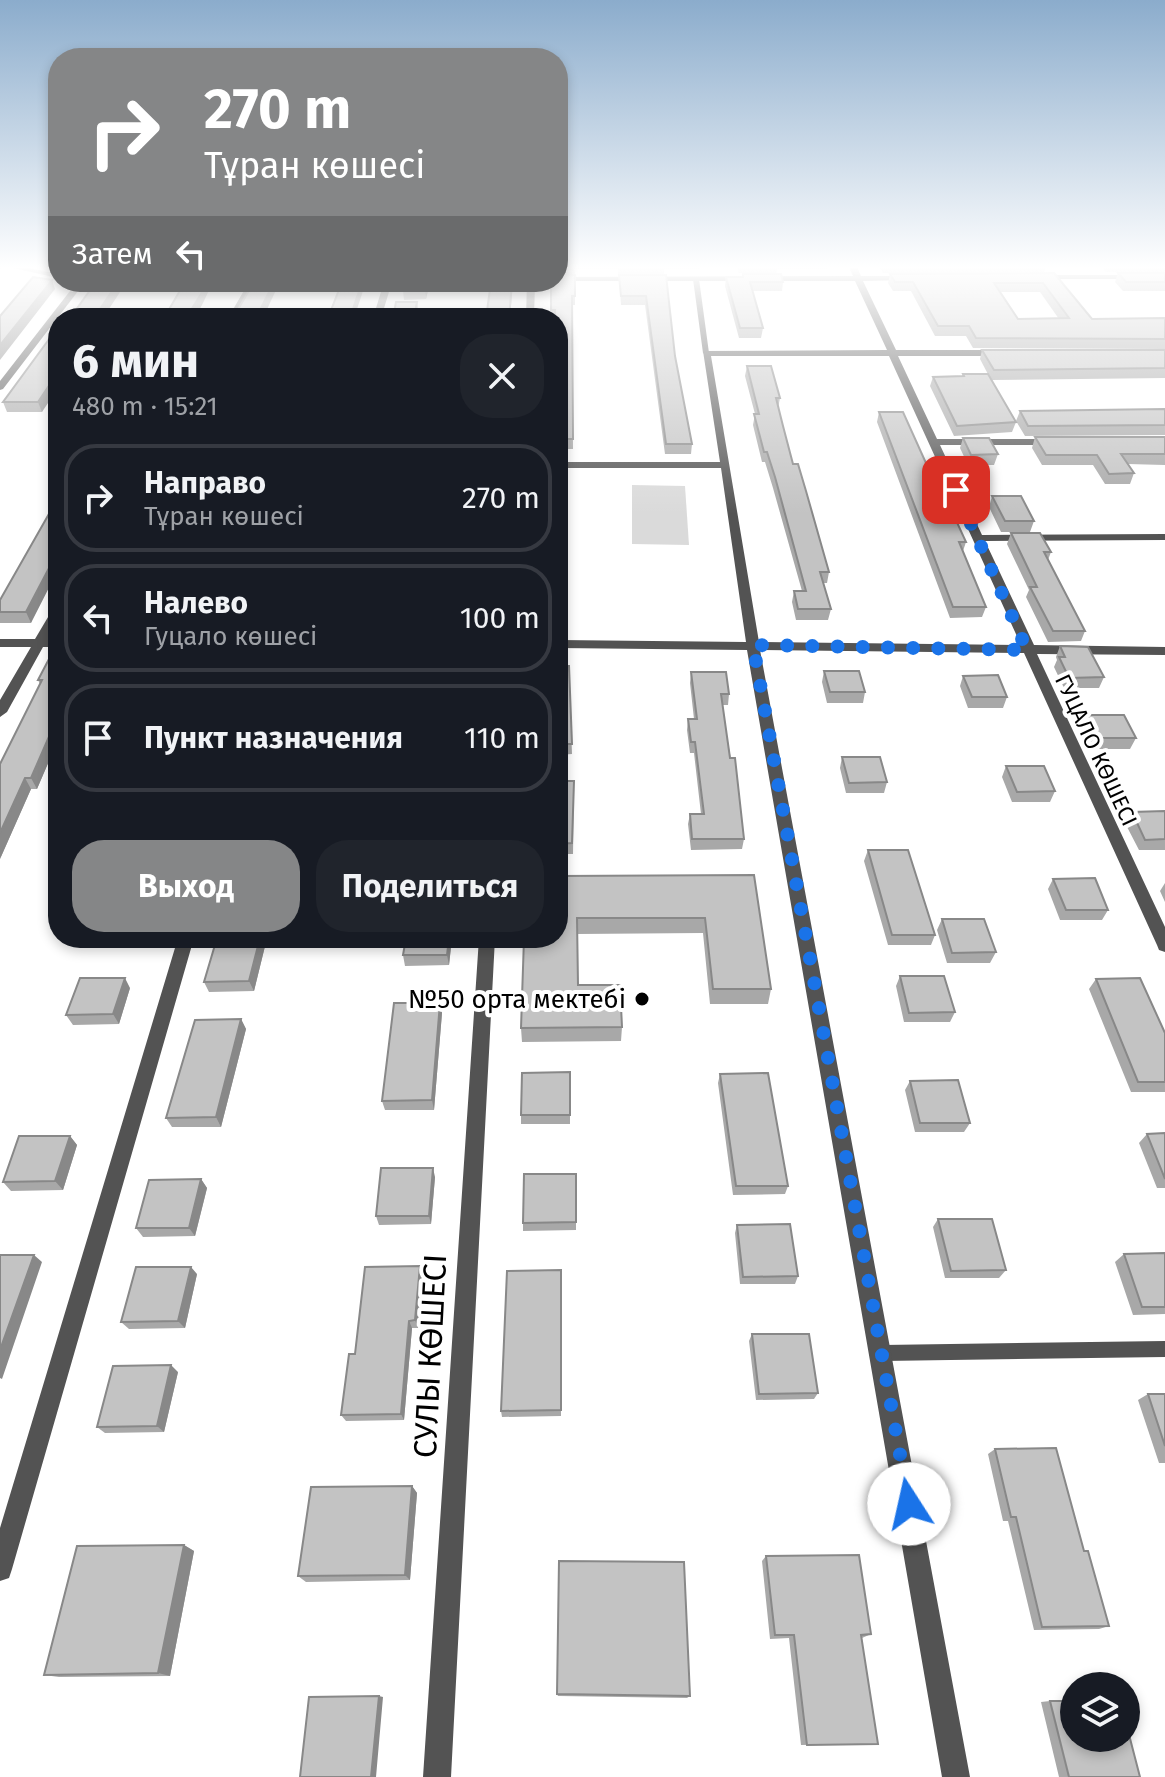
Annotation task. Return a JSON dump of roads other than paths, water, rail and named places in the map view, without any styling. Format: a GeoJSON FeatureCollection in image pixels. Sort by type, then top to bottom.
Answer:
{"type":"FeatureCollection","features":[{"type":"Feature","properties":{"kind":"street"},"geometry":{"type":"LineString","coordinates":[[0,387],[30,348]]}},
{"type":"Feature","properties":{"kind":"street","name":"ГУЦАЛО КӨШЕСІ"},"geometry":{"type":"LineString","coordinates":[[891,348],[1165,945]]}},
{"type":"Feature","properties":{"kind":"street"},"geometry":{"type":"LineString","coordinates":[[956,1777],[883,1353],[753,645],[706,353],[1014,353]]}},
{"type":"Feature","properties":{"kind":"street"},"geometry":{"type":"LineString","coordinates":[[934,442],[1073,442]]}},
{"type":"Feature","properties":{"kind":"street"},"geometry":{"type":"LineString","coordinates":[[568,465],[725,465]]}},
{"type":"Feature","properties":{"kind":"street"},"geometry":{"type":"LineString","coordinates":[[978,538],[1165,537]]}},
{"type":"Feature","properties":{"kind":"street"},"geometry":{"type":"LineString","coordinates":[[0,712],[48,626]]}},
{"type":"Feature","properties":{"kind":"street"},"geometry":{"type":"LineString","coordinates":[[0,643],[48,643]]}},
{"type":"Feature","properties":{"kind":"street"},"geometry":{"type":"LineString","coordinates":[[568,644],[1165,651]]}},
{"type":"Feature","properties":{"kind":"street"},"geometry":{"type":"LineString","coordinates":[[0,1569],[183,948]]}},
{"type":"Feature","properties":{"kind":"street","name":"СУЛЫ КӨШЕСІ"},"geometry":{"type":"LineString","coordinates":[[437,1777],[486,948]]}},
{"type":"Feature","properties":{"kind":"lane"},"geometry":{"type":"LineString","coordinates":[[705,348],[706,353]]}},
{"type":"Feature","properties":{"kind":"lane"},"geometry":{"type":"LineString","coordinates":[[883,1353],[1165,1349]]}},
{"type":"Feature","properties":{"kind":"place","name":"№50 орта мектебі"},"geometry":{"type":"Point","coordinates":[642,999]}}]}
